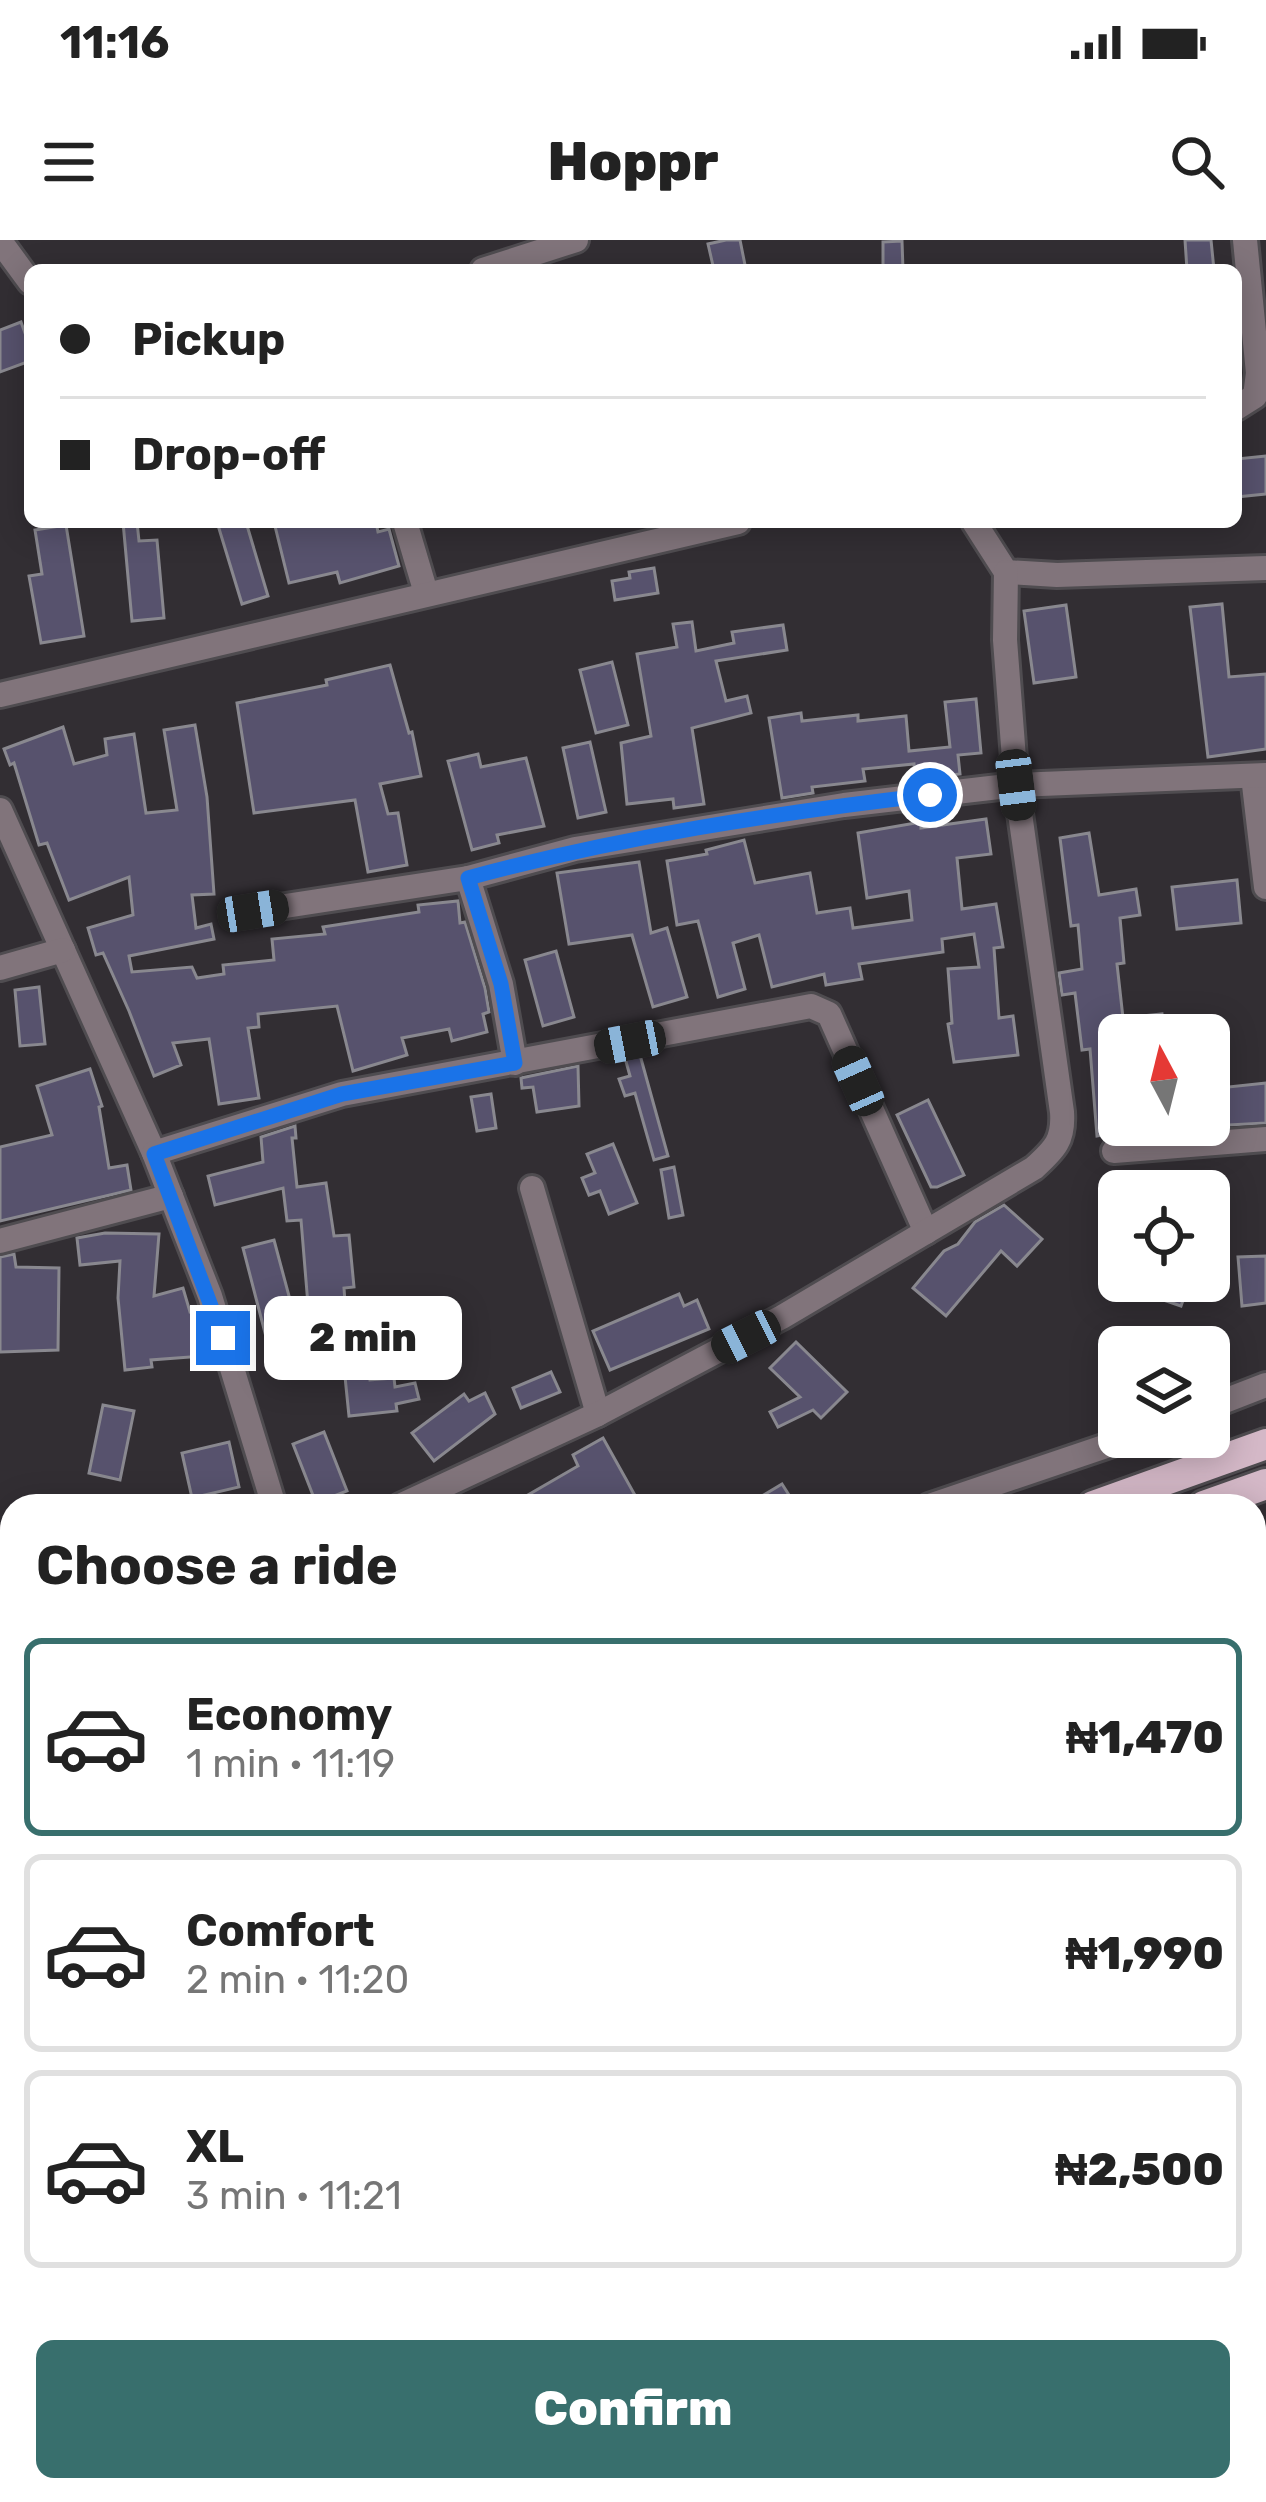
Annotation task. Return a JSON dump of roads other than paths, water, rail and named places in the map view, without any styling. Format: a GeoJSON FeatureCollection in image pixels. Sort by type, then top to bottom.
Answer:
{"type":"FeatureCollection","features":[{"type":"Feature","properties":{"kind":"main road"},"geometry":{"type":"LineString","coordinates":[[1126,1494],[1266,1444]]}},
{"type":"Feature","properties":{"kind":"street"},"geometry":{"type":"LineString","coordinates":[[502,264],[576,240]]}},
{"type":"Feature","properties":{"kind":"street"},"geometry":{"type":"LineString","coordinates":[[1245,240],[1258,373],[1252,400]]}},
{"type":"Feature","properties":{"kind":"street"},"geometry":{"type":"LineString","coordinates":[[0,241],[24,274]]}},
{"type":"Feature","properties":{"kind":"street"},"geometry":{"type":"LineString","coordinates":[[407,528],[426,592]]}},
{"type":"Feature","properties":{"kind":"street"},"geometry":{"type":"LineString","coordinates":[[0,695],[711,528]]}},
{"type":"Feature","properties":{"kind":"street"},"geometry":{"type":"LineString","coordinates":[[426,1494],[598,1414],[782,1317],[1034,1168],[1057,1148],[1064,1133],[1016,785],[1003,603],[1006,572],[978,528]]}},
{"type":"Feature","properties":{"kind":"street"},"geometry":{"type":"LineString","coordinates":[[1006,572],[1057,575],[1266,568]]}},
{"type":"Feature","properties":{"kind":"street"},"geometry":{"type":"LineString","coordinates":[[253,911],[468,878],[575,849],[844,805],[1016,785],[1260,776],[1266,887]]}},
{"type":"Feature","properties":{"kind":"street"},"geometry":{"type":"LineString","coordinates":[[0,810],[171,1196],[210,1296],[270,1494]]}},
{"type":"Feature","properties":{"kind":"street"},"geometry":{"type":"LineString","coordinates":[[468,878],[501,984],[515,1063]]}},
{"type":"Feature","properties":{"kind":"street"},"geometry":{"type":"LineString","coordinates":[[0,968],[63,950]]}},
{"type":"Feature","properties":{"kind":"street"},"geometry":{"type":"LineString","coordinates":[[154,1154],[342,1094],[812,1006],[829,1014],[926,1232]]}},
{"type":"Feature","properties":{"kind":"street"},"geometry":{"type":"LineString","coordinates":[[1114,1151],[1266,1139]]}},
{"type":"Feature","properties":{"kind":"street"},"geometry":{"type":"LineString","coordinates":[[532,1188],[598,1414]]}},
{"type":"Feature","properties":{"kind":"street"},"geometry":{"type":"LineString","coordinates":[[0,1241],[171,1196]]}},
{"type":"Feature","properties":{"kind":"street"},"geometry":{"type":"LineString","coordinates":[[1230,1399],[1266,1385]]}},
{"type":"Feature","properties":{"kind":"street"},"geometry":{"type":"LineString","coordinates":[[964,1494],[1098,1449]]}}]}
